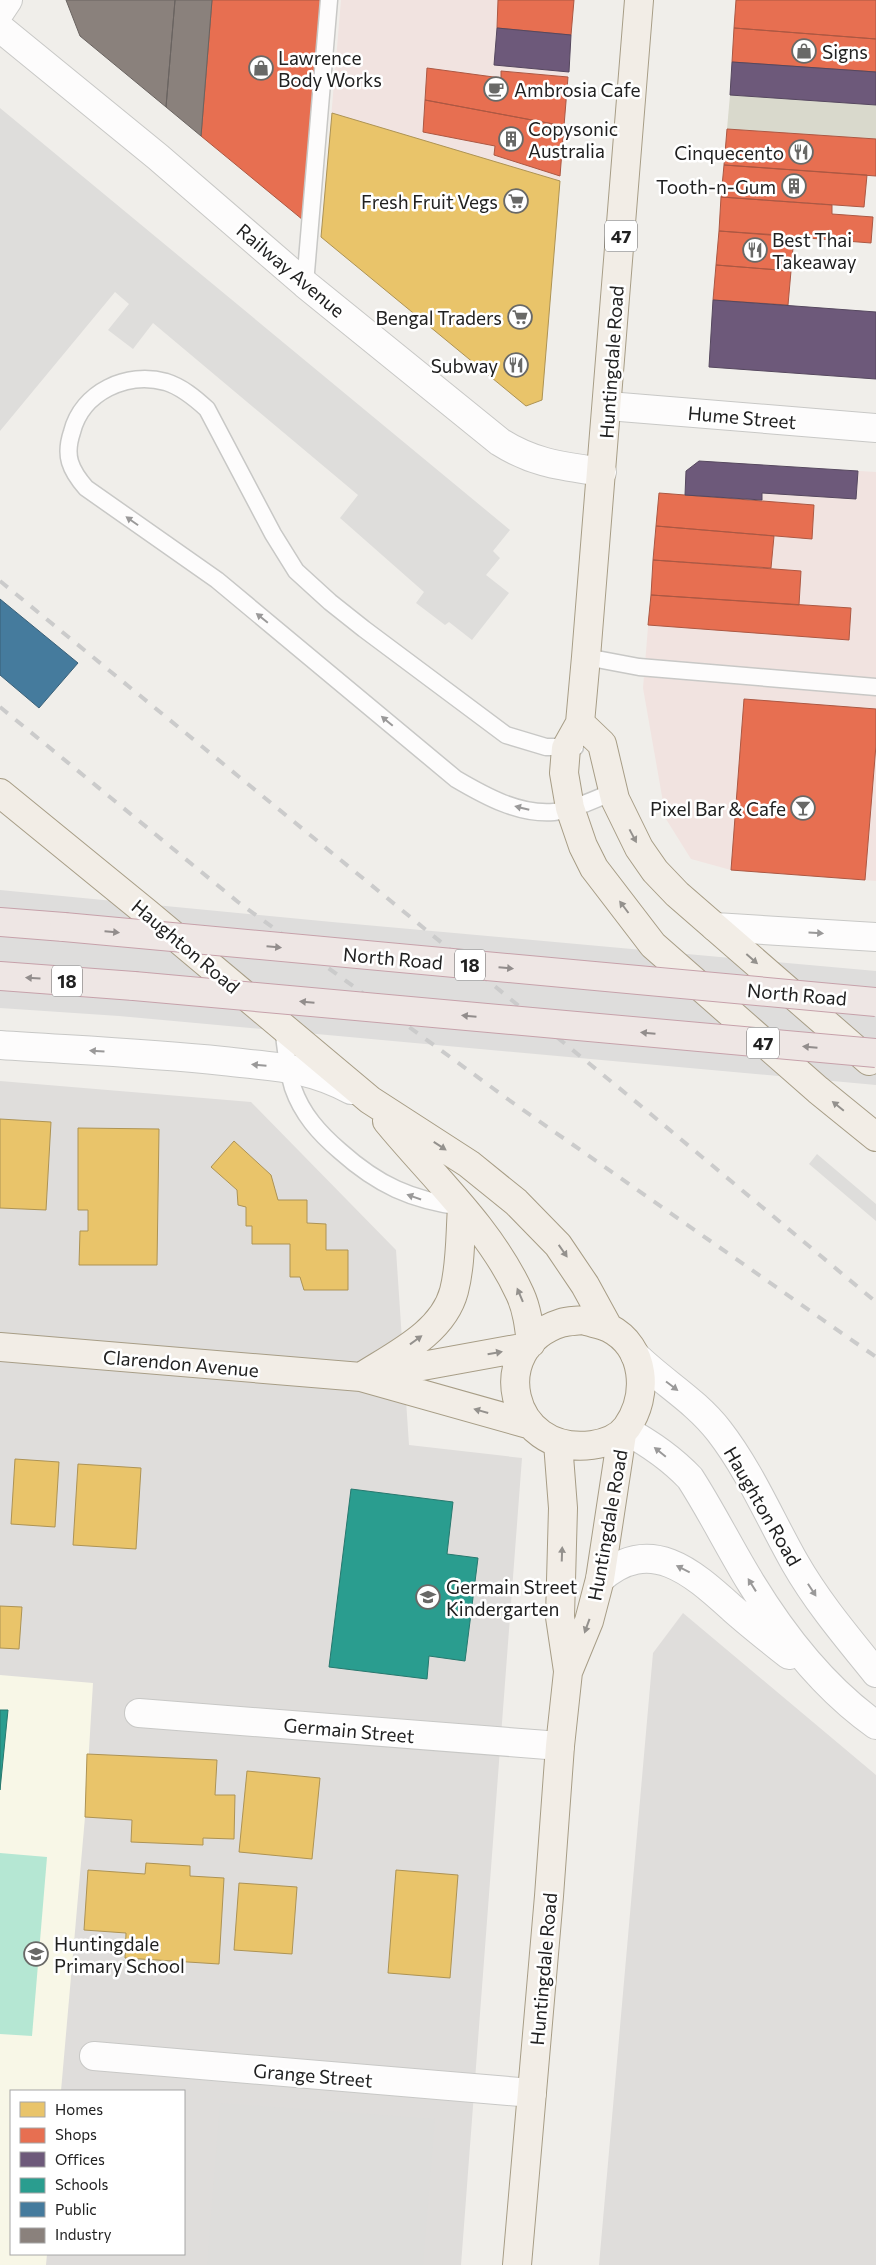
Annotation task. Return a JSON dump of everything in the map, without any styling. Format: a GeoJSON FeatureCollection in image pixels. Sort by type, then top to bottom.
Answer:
{"type":"FeatureCollection","features":[{"type":"Feature","properties":{"kind":"highway","name":"North Road"},"geometry":{"type":"LineString","coordinates":[[0,922],[876,1002]]}},
{"type":"Feature","properties":{"kind":"highway","name":"18"},"geometry":{"type":"LineString","coordinates":[[0,976],[876,1053]]}},
{"type":"Feature","properties":{"kind":"main road","name":"Huntingdale Road"},"geometry":{"type":"LineString","coordinates":[[639,0],[608,406],[580,723],[566,748],[564,772],[570,808],[583,846],[594,868],[653,946],[818,1090],[876,1137]]}},
{"type":"Feature","properties":{"kind":"main road"},"geometry":{"type":"LineString","coordinates":[[580,723],[602,744],[613,792],[630,831],[656,871],[677,894],[876,1066]]}},
{"type":"Feature","properties":{"kind":"main road","name":"Haughton Road"},"geometry":{"type":"LineString","coordinates":[[0,793],[147,913],[370,1100],[469,1164],[516,1202],[558,1245],[585,1285],[608,1328]]}},
{"type":"Feature","properties":{"kind":"main road","name":"Haughton Road"},"geometry":{"type":"LineString","coordinates":[[370,1100],[462,1207],[496,1252],[512,1279],[525,1309],[529,1345]]}},
{"type":"Feature","properties":{"kind":"main road"},"geometry":{"type":"LineString","coordinates":[[361,1377],[418,1340],[433,1327],[445,1312],[454,1291],[457,1274],[462,1207]]}},
{"type":"Feature","properties":{"kind":"main road"},"geometry":{"type":"LineString","coordinates":[[583,1320],[608,1328],[624,1339],[635,1355],[642,1376],[640,1398],[634,1417],[624,1432],[603,1444],[580,1447],[558,1443],[539,1433],[528,1424],[517,1398],[515,1376],[529,1345],[542,1331],[562,1322],[583,1320]]}},
{"type":"Feature","properties":{"kind":"main road","name":"Clarendon Avenue"},"geometry":{"type":"LineString","coordinates":[[361,1377],[529,1345]]}},
{"type":"Feature","properties":{"kind":"main road","name":"Clarendon Avenue"},"geometry":{"type":"LineString","coordinates":[[0,1347],[361,1377],[528,1424]]}},
{"type":"Feature","properties":{"kind":"main road","name":"Huntingdale Road"},"geometry":{"type":"LineString","coordinates":[[568,1672],[589,1621],[600,1579],[624,1432]]}},
{"type":"Feature","properties":{"kind":"main road","name":"Huntingdale Road"},"geometry":{"type":"LineString","coordinates":[[517,2265],[560,1746],[568,1672],[560,1617],[563,1508],[558,1443]]}},
{"type":"Feature","properties":{"kind":"street"},"geometry":{"type":"LineString","coordinates":[[0,12],[8,0]]}},
{"type":"Feature","properties":{"kind":"street","name":"Railway Avenue"},"geometry":{"type":"LineString","coordinates":[[0,28],[158,157],[306,284],[500,442],[528,458],[543,463],[602,472]]}},
{"type":"Feature","properties":{"kind":"street","name":"Hume Street"},"geometry":{"type":"LineString","coordinates":[[608,406],[876,428]]}},
{"type":"Feature","properties":{"kind":"street"},"geometry":{"type":"LineString","coordinates":[[715,927],[876,937]]}},
{"type":"Feature","properties":{"kind":"street"},"geometry":{"type":"LineString","coordinates":[[0,1045],[192,1058],[288,1068],[325,1077],[370,1100]]}},
{"type":"Feature","properties":{"kind":"street","name":"Haughton Road"},"geometry":{"type":"LineString","coordinates":[[635,1355],[691,1400],[718,1429],[742,1466],[810,1587],[836,1624],[876,1673]]}},
{"type":"Feature","properties":{"kind":"street"},"geometry":{"type":"LineString","coordinates":[[624,1432],[649,1443],[680,1467],[690,1478],[762,1601],[830,1687]]}},
{"type":"Feature","properties":{"kind":"street"},"geometry":{"type":"LineString","coordinates":[[600,1579],[615,1568],[636,1560],[664,1561],[683,1568],[704,1582],[769,1639],[876,1725]]}},
{"type":"Feature","properties":{"kind":"street","name":"Germain Street"},"geometry":{"type":"LineString","coordinates":[[138,1713],[560,1746]]}},
{"type":"Feature","properties":{"kind":"street","name":"Grange Street"},"geometry":{"type":"LineString","coordinates":[[94,2056],[532,2093]]}},
{"type":"Feature","properties":{"kind":"lane"},"geometry":{"type":"LineString","coordinates":[[306,284],[329,0]]}},
{"type":"Feature","properties":{"kind":"lane"},"geometry":{"type":"LineString","coordinates":[[602,744],[566,748],[546,747],[506,735],[357,624],[296,571],[273,534],[207,409],[192,394],[167,382],[146,379],[124,381],[108,386],[82,410],[74,422],[69,443],[70,461],[75,475],[86,488],[217,580],[456,779],[484,795],[521,809],[555,812],[613,792]]}},
{"type":"Feature","properties":{"kind":"lane"},"geometry":{"type":"LineString","coordinates":[[586,657],[639,667],[876,687]]}},
{"type":"Feature","properties":{"kind":"lane"},"geometry":{"type":"LineString","coordinates":[[283,1028],[288,1068],[297,1097],[309,1120],[330,1142],[359,1168],[385,1185],[429,1202],[462,1207]]}},
{"type":"Feature","properties":{"kind":"shaded area"},"geometry":{"type":"Polygon","coordinates":[[[341,0],[574,0],[542,400],[526,406],[321,237],[341,0]]]}},
{"type":"Feature","properties":{"kind":"shaded area"},"geometry":{"type":"Polygon","coordinates":[[[730,95],[876,105],[876,139],[727,129],[730,95]]]}},
{"type":"Feature","properties":{"kind":"shaded area"},"geometry":{"type":"Polygon","coordinates":[[[0,108],[510,530],[493,551],[500,558],[486,575],[509,593],[472,640],[449,622],[445,625],[416,603],[424,592],[340,518],[358,495],[153,323],[133,349],[108,330],[129,304],[115,292],[0,431],[0,108]]]}},
{"type":"Feature","properties":{"kind":"shaded area"},"geometry":{"type":"Polygon","coordinates":[[[699,461],[876,472],[876,881],[731,870],[691,859],[666,819],[643,688],[659,493],[685,495],[686,471],[699,461]]]}},
{"type":"Feature","properties":{"kind":"shaded area"},"geometry":{"type":"Polygon","coordinates":[[[0,1081],[251,1102],[396,1250],[409,1445],[522,1458],[461,2265],[0,2265],[0,1081]]]}},
{"type":"Feature","properties":{"kind":"shaded area"},"geometry":{"type":"Polygon","coordinates":[[[817,1154],[876,1204],[876,1221],[809,1164],[817,1154]]]}},
{"type":"Feature","properties":{"kind":"shaded area"},"geometry":{"type":"Polygon","coordinates":[[[683,1613],[876,1775],[876,2265],[599,2265],[653,1653],[683,1613]]]}},
{"type":"Feature","properties":{"kind":"shaded area","name":"Huntingdale Primary School"},"geometry":{"type":"Polygon","coordinates":[[[0,1675],[93,1683],[85,1817],[61,2090],[10,2090],[10,2255],[47,2255],[46,2265],[0,2265],[0,1675]]]}},
{"type":"Feature","properties":{"kind":"shaded area"},"geometry":{"type":"Polygon","coordinates":[[[220,2103],[435,2119],[423,2265],[207,2265],[220,2103]]]}},
{"type":"Feature","properties":{"kind":"green space"},"geometry":{"type":"Polygon","coordinates":[[[0,1853],[47,1857],[32,2036],[0,2034],[0,1853]]]}},
{"type":"Feature","properties":{"kind":"pier"},"geometry":{"type":"Polygon","coordinates":[[[0,890],[876,971],[876,1085],[119,1016],[0,1008],[0,890]]]}},
{"type":"Feature","properties":{"kind":"building: Homes"},"geometry":{"type":"Polygon","coordinates":[[[332,113],[560,181],[542,400],[526,406],[321,237],[332,113]]]}},
{"type":"Feature","properties":{"kind":"building: Homes"},"geometry":{"type":"Polygon","coordinates":[[[0,1119],[51,1122],[46,1210],[0,1208],[0,1119]]]}},
{"type":"Feature","properties":{"kind":"building: Homes"},"geometry":{"type":"Polygon","coordinates":[[[78,1128],[159,1129],[157,1265],[79,1265],[80,1231],[88,1231],[88,1210],[78,1210],[78,1128]]]}},
{"type":"Feature","properties":{"kind":"building: Homes"},"geometry":{"type":"Polygon","coordinates":[[[234,1141],[271,1175],[278,1200],[307,1200],[307,1223],[326,1224],[326,1250],[348,1250],[348,1290],[304,1290],[300,1277],[290,1277],[290,1244],[252,1244],[252,1226],[246,1226],[246,1207],[238,1205],[237,1190],[211,1167],[234,1141]]]}},
{"type":"Feature","properties":{"kind":"building: Homes"},"geometry":{"type":"Polygon","coordinates":[[[15,1459],[59,1462],[55,1527],[11,1524],[15,1459]]]}},
{"type":"Feature","properties":{"kind":"building: Homes"},"geometry":{"type":"Polygon","coordinates":[[[78,1464],[141,1468],[136,1549],[73,1545],[78,1464]]]}},
{"type":"Feature","properties":{"kind":"building: Homes"},"geometry":{"type":"Polygon","coordinates":[[[0,1606],[22,1607],[19,1649],[0,1648],[0,1606]]]}},
{"type":"Feature","properties":{"kind":"building: Homes"},"geometry":{"type":"Polygon","coordinates":[[[87,1754],[217,1760],[215,1795],[235,1795],[234,1839],[203,1838],[203,1845],[131,1842],[132,1820],[85,1817],[87,1754]]]}},
{"type":"Feature","properties":{"kind":"building: Homes"},"geometry":{"type":"Polygon","coordinates":[[[247,1771],[320,1778],[312,1859],[239,1852],[247,1771]]]}},
{"type":"Feature","properties":{"kind":"building: Homes"},"geometry":{"type":"Polygon","coordinates":[[[146,1863],[190,1866],[190,1876],[224,1878],[219,1964],[125,1958],[126,1933],[84,1930],[88,1870],[145,1874],[146,1863]]]}},
{"type":"Feature","properties":{"kind":"building: Homes"},"geometry":{"type":"Polygon","coordinates":[[[396,1870],[458,1875],[450,1978],[388,1973],[396,1870]]]}},
{"type":"Feature","properties":{"kind":"building: Homes"},"geometry":{"type":"Polygon","coordinates":[[[239,1883],[297,1887],[292,1954],[234,1950],[239,1883]]]}},
{"type":"Feature","properties":{"kind":"building: Shops","name":"Lawrence Body Works"},"geometry":{"type":"Polygon","coordinates":[[[212,0],[322,0],[303,220],[201,136],[212,0]]]}},
{"type":"Feature","properties":{"kind":"building: Shops"},"geometry":{"type":"Polygon","coordinates":[[[498,0],[574,0],[571,35],[497,28],[498,0]]]}},
{"type":"Feature","properties":{"kind":"building: Shops"},"geometry":{"type":"Polygon","coordinates":[[[736,0],[876,0],[876,39],[734,28],[736,0]]]}},
{"type":"Feature","properties":{"kind":"building: Shops","name":"Signs"},"geometry":{"type":"Polygon","coordinates":[[[734,28],[876,39],[876,72],[732,62],[734,28]]]}},
{"type":"Feature","properties":{"kind":"building: Shops","name":"Ambrosia Cafe"},"geometry":{"type":"Polygon","coordinates":[[[427,68],[501,78],[501,71],[568,77],[564,126],[425,100],[427,68]]]}},
{"type":"Feature","properties":{"kind":"building: Shops","name":"Copysonic Australia"},"geometry":{"type":"Polygon","coordinates":[[[425,100],[564,126],[560,176],[494,155],[495,146],[423,132],[425,100]]]}},
{"type":"Feature","properties":{"kind":"building: Shops","name":"Cinquecento"},"geometry":{"type":"Polygon","coordinates":[[[727,129],[876,139],[876,176],[724,165],[727,129]]]}},
{"type":"Feature","properties":{"kind":"building: Shops","name":"Tooth-n-Gum"},"geometry":{"type":"Polygon","coordinates":[[[724,165],[867,175],[864,207],[721,197],[724,165]]]}},
{"type":"Feature","properties":{"kind":"building: Shops"},"geometry":{"type":"Polygon","coordinates":[[[721,197],[832,205],[832,214],[873,217],[871,243],[719,231],[721,197]]]}},
{"type":"Feature","properties":{"kind":"building: Shops","name":"Best Thai Takeaway"},"geometry":{"type":"Polygon","coordinates":[[[719,231],[794,236],[791,271],[716,265],[719,231]]]}},
{"type":"Feature","properties":{"kind":"building: Shops"},"geometry":{"type":"Polygon","coordinates":[[[716,265],[791,271],[788,305],[713,300],[716,265]]]}},
{"type":"Feature","properties":{"kind":"building: Shops"},"geometry":{"type":"Polygon","coordinates":[[[659,493],[814,505],[812,539],[656,526],[659,493]]]}},
{"type":"Feature","properties":{"kind":"building: Shops"},"geometry":{"type":"Polygon","coordinates":[[[656,526],[774,536],[771,568],[653,560],[656,526]]]}},
{"type":"Feature","properties":{"kind":"building: Shops"},"geometry":{"type":"Polygon","coordinates":[[[653,560],[801,571],[799,605],[651,595],[653,560]]]}},
{"type":"Feature","properties":{"kind":"building: Shops"},"geometry":{"type":"Polygon","coordinates":[[[651,595],[851,608],[849,640],[648,625],[651,595]]]}},
{"type":"Feature","properties":{"kind":"building: Shops","name":"Pixel Bar & Cafe"},"geometry":{"type":"Polygon","coordinates":[[[744,699],[876,709],[876,745],[865,880],[731,870],[744,699]]]}},
{"type":"Feature","properties":{"kind":"building: Offices"},"geometry":{"type":"Polygon","coordinates":[[[497,28],[571,35],[569,72],[494,65],[497,28]]]}},
{"type":"Feature","properties":{"kind":"building: Offices"},"geometry":{"type":"Polygon","coordinates":[[[732,62],[876,72],[876,105],[730,95],[732,62]]]}},
{"type":"Feature","properties":{"kind":"building: Offices"},"geometry":{"type":"Polygon","coordinates":[[[713,300],[876,312],[876,379],[709,367],[713,300]]]}},
{"type":"Feature","properties":{"kind":"building: Offices"},"geometry":{"type":"Polygon","coordinates":[[[699,461],[858,471],[856,499],[762,493],[762,500],[685,495],[686,471],[699,461]]]}},
{"type":"Feature","properties":{"kind":"building: Schools"},"geometry":{"type":"Polygon","coordinates":[[[351,1489],[453,1502],[447,1554],[478,1558],[465,1661],[429,1656],[427,1679],[329,1667],[351,1489]]]}},
{"type":"Feature","properties":{"kind":"building: Schools"},"geometry":{"type":"Polygon","coordinates":[[[0,1710],[8,1710],[0,1790],[0,1710]]]}},
{"type":"Feature","properties":{"kind":"building: Public"},"geometry":{"type":"Polygon","coordinates":[[[0,599],[78,663],[39,708],[0,675],[0,599]]]}},
{"type":"Feature","properties":{"kind":"building: Industry"},"geometry":{"type":"Polygon","coordinates":[[[66,0],[175,0],[166,107],[80,36],[66,0]]]}},
{"type":"Feature","properties":{"kind":"building: Industry"},"geometry":{"type":"Polygon","coordinates":[[[175,0],[212,0],[201,136],[166,107],[175,0]]]}},
{"type":"Feature","properties":{"kind":"railway"},"geometry":{"type":"LineString","coordinates":[[0,581],[641,1106],[876,1302]]}},
{"type":"Feature","properties":{"kind":"railway"},"geometry":{"type":"LineString","coordinates":[[0,707],[238,902],[509,1100],[876,1357]]}},
{"type":"Feature","properties":{"kind":"place","name":"Signs"},"geometry":{"type":"Point","coordinates":[804,51]}},
{"type":"Feature","properties":{"kind":"place","name":"Lawrence Body Works"},"geometry":{"type":"Point","coordinates":[261,68]}},
{"type":"Feature","properties":{"kind":"place","name":"Ambrosia Cafe"},"geometry":{"type":"Point","coordinates":[496,89]}},
{"type":"Feature","properties":{"kind":"place","name":"Copysonic Australia"},"geometry":{"type":"Point","coordinates":[511,139]}},
{"type":"Feature","properties":{"kind":"place","name":"Cinquecento"},"geometry":{"type":"Point","coordinates":[801,152]}},
{"type":"Feature","properties":{"kind":"place","name":"Tooth-n-Gum"},"geometry":{"type":"Point","coordinates":[794,186]}},
{"type":"Feature","properties":{"kind":"place","name":"Fresh Fruit Vegs"},"geometry":{"type":"Point","coordinates":[516,201]}},
{"type":"Feature","properties":{"kind":"place","name":"Best Thai Takeaway"},"geometry":{"type":"Point","coordinates":[755,250]}},
{"type":"Feature","properties":{"kind":"place","name":"Bengal Traders"},"geometry":{"type":"Point","coordinates":[520,317]}},
{"type":"Feature","properties":{"kind":"place","name":"Subway"},"geometry":{"type":"Point","coordinates":[516,365]}},
{"type":"Feature","properties":{"kind":"place","name":"Pixel Bar & Cafe"},"geometry":{"type":"Point","coordinates":[803,808]}},
{"type":"Feature","properties":{"kind":"place","name":"Germain Street Kindergarten"},"geometry":{"type":"Point","coordinates":[428,1597]}},
{"type":"Feature","properties":{"kind":"place","name":"Huntingdale Primary School"},"geometry":{"type":"Point","coordinates":[36,1954]}}]}
